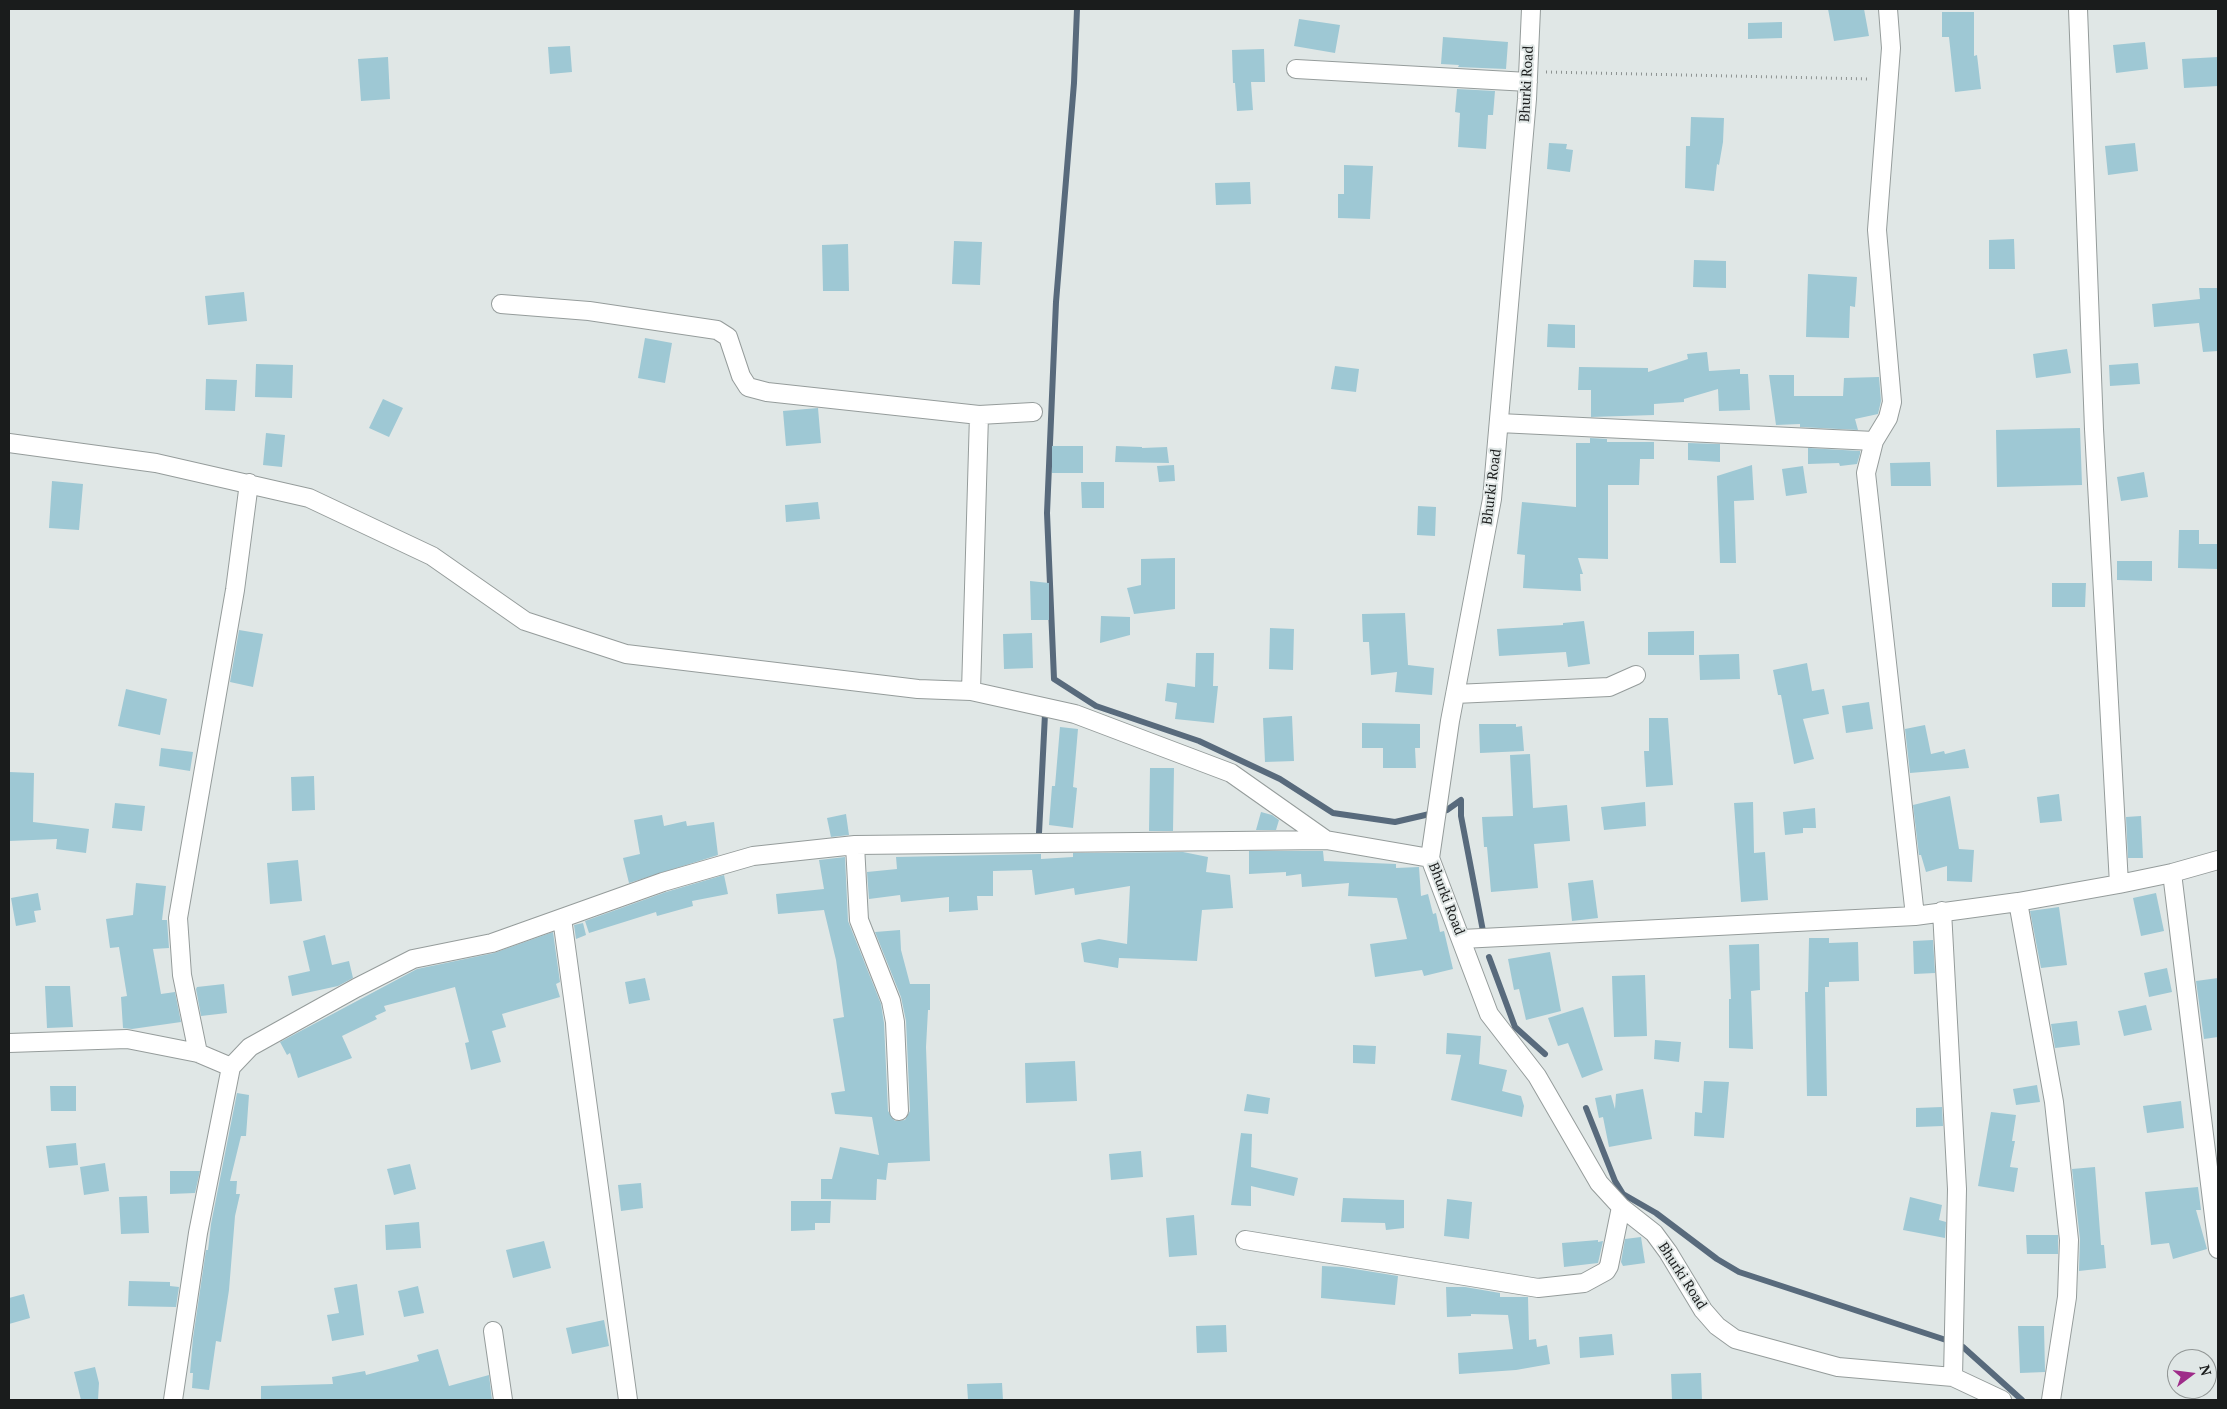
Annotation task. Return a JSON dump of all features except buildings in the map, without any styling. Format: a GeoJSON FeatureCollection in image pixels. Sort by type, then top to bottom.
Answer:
{"type":"FeatureCollection","features":[{"type":"Feature","properties":{"kind":"street","name":"Bhurki Road"},"geometry":{"type":"LineString","coordinates":[[1531,9],[1528,77],[1492,499],[1455,694],[1430,858],[1489,1014],[1537,1076],[1599,1182],[1621,1207],[1654,1234],[1668,1252],[1703,1310],[1717,1326],[1735,1339],[1838,1367],[1953,1378],[2002,1400]]}},
{"type":"Feature","properties":{"kind":"street"},"geometry":{"type":"LineString","coordinates":[[1888,9],[1891,48],[1877,230],[1892,402],[1888,418],[1874,441],[1866,473],[1915,916]]}},
{"type":"Feature","properties":{"kind":"street"},"geometry":{"type":"LineString","coordinates":[[2078,9],[2094,429],[2119,884]]}},
{"type":"Feature","properties":{"kind":"street"},"geometry":{"type":"LineString","coordinates":[[1296,69],[1528,77]]}},
{"type":"Feature","properties":{"kind":"street"},"geometry":{"type":"LineString","coordinates":[[501,304],[589,311],[717,330],[728,337],[741,376],[748,387],[767,392],[979,415],[1033,412]]}},
{"type":"Feature","properties":{"kind":"street"},"geometry":{"type":"LineString","coordinates":[[971,691],[979,415]]}},
{"type":"Feature","properties":{"kind":"street"},"geometry":{"type":"LineString","coordinates":[[1499,423],[1874,441]]}},
{"type":"Feature","properties":{"kind":"street"},"geometry":{"type":"LineString","coordinates":[[9,444],[156,463],[309,498],[432,556],[526,621],[626,654],[918,689],[971,691],[1075,714],[1231,773],[1326,840]]}},
{"type":"Feature","properties":{"kind":"street"},"geometry":{"type":"LineString","coordinates":[[198,1053],[182,975],[178,918],[235,590],[249,483]]}},
{"type":"Feature","properties":{"kind":"street"},"geometry":{"type":"LineString","coordinates":[[1455,694],[1609,687],[1636,675]]}},
{"type":"Feature","properties":{"kind":"street"},"geometry":{"type":"LineString","coordinates":[[172,1400],[198,1233],[231,1067],[250,1047],[356,988],[414,959],[492,943],[663,882],[753,856],[855,845],[1326,840],[1430,858]]}},
{"type":"Feature","properties":{"kind":"street"},"geometry":{"type":"LineString","coordinates":[[855,845],[859,920],[891,1001],[895,1022],[899,1111]]}},
{"type":"Feature","properties":{"kind":"street"},"geometry":{"type":"LineString","coordinates":[[1462,939],[1915,916],[2018,902],[2119,884],[2172,873],[2218,860]]}},
{"type":"Feature","properties":{"kind":"street"},"geometry":{"type":"LineString","coordinates":[[2172,873],[2218,1249]]}},
{"type":"Feature","properties":{"kind":"street"},"geometry":{"type":"LineString","coordinates":[[2018,902],[2054,1102],[2069,1240],[2067,1297],[2051,1400]]}},
{"type":"Feature","properties":{"kind":"street"},"geometry":{"type":"LineString","coordinates":[[1942,911],[1957,1189],[1953,1378]]}},
{"type":"Feature","properties":{"kind":"street"},"geometry":{"type":"LineString","coordinates":[[562,918],[628,1400]]}},
{"type":"Feature","properties":{"kind":"street"},"geometry":{"type":"LineString","coordinates":[[9,1043],[127,1039],[198,1053],[231,1067]]}},
{"type":"Feature","properties":{"kind":"street"},"geometry":{"type":"LineString","coordinates":[[1245,1240],[1538,1288],[1584,1283],[1606,1271],[1609,1266],[1621,1207]]}},
{"type":"Feature","properties":{"kind":"street"},"geometry":{"type":"LineString","coordinates":[[493,1331],[503,1400]]}},
{"type":"Feature","properties":{"kind":"path"},"geometry":{"type":"LineString","coordinates":[[1528,77],[1888,80]]}},
{"type":"Feature","properties":{"kind":"waterway"},"geometry":{"type":"LineString","coordinates":[[1077,9],[1074,83],[1056,302],[1047,513],[1054,679],[1096,706],[1199,741],[1280,779],[1333,813],[1395,822],[1447,810],[1461,800],[1461,816],[1483,931]]}},
{"type":"Feature","properties":{"kind":"waterway"},"geometry":{"type":"LineString","coordinates":[[1039,833],[1045,714]]}},
{"type":"Feature","properties":{"kind":"waterway"},"geometry":{"type":"LineString","coordinates":[[1489,957],[1515,1027],[1545,1054]]}},
{"type":"Feature","properties":{"kind":"waterway"},"geometry":{"type":"LineString","coordinates":[[1586,1108],[1615,1181],[1623,1194],[1656,1213],[1717,1259],[1739,1272],[1946,1340]]}},
{"type":"Feature","properties":{"kind":"waterway"},"geometry":{"type":"LineString","coordinates":[[1963,1347],[2022,1400]]}}]}
